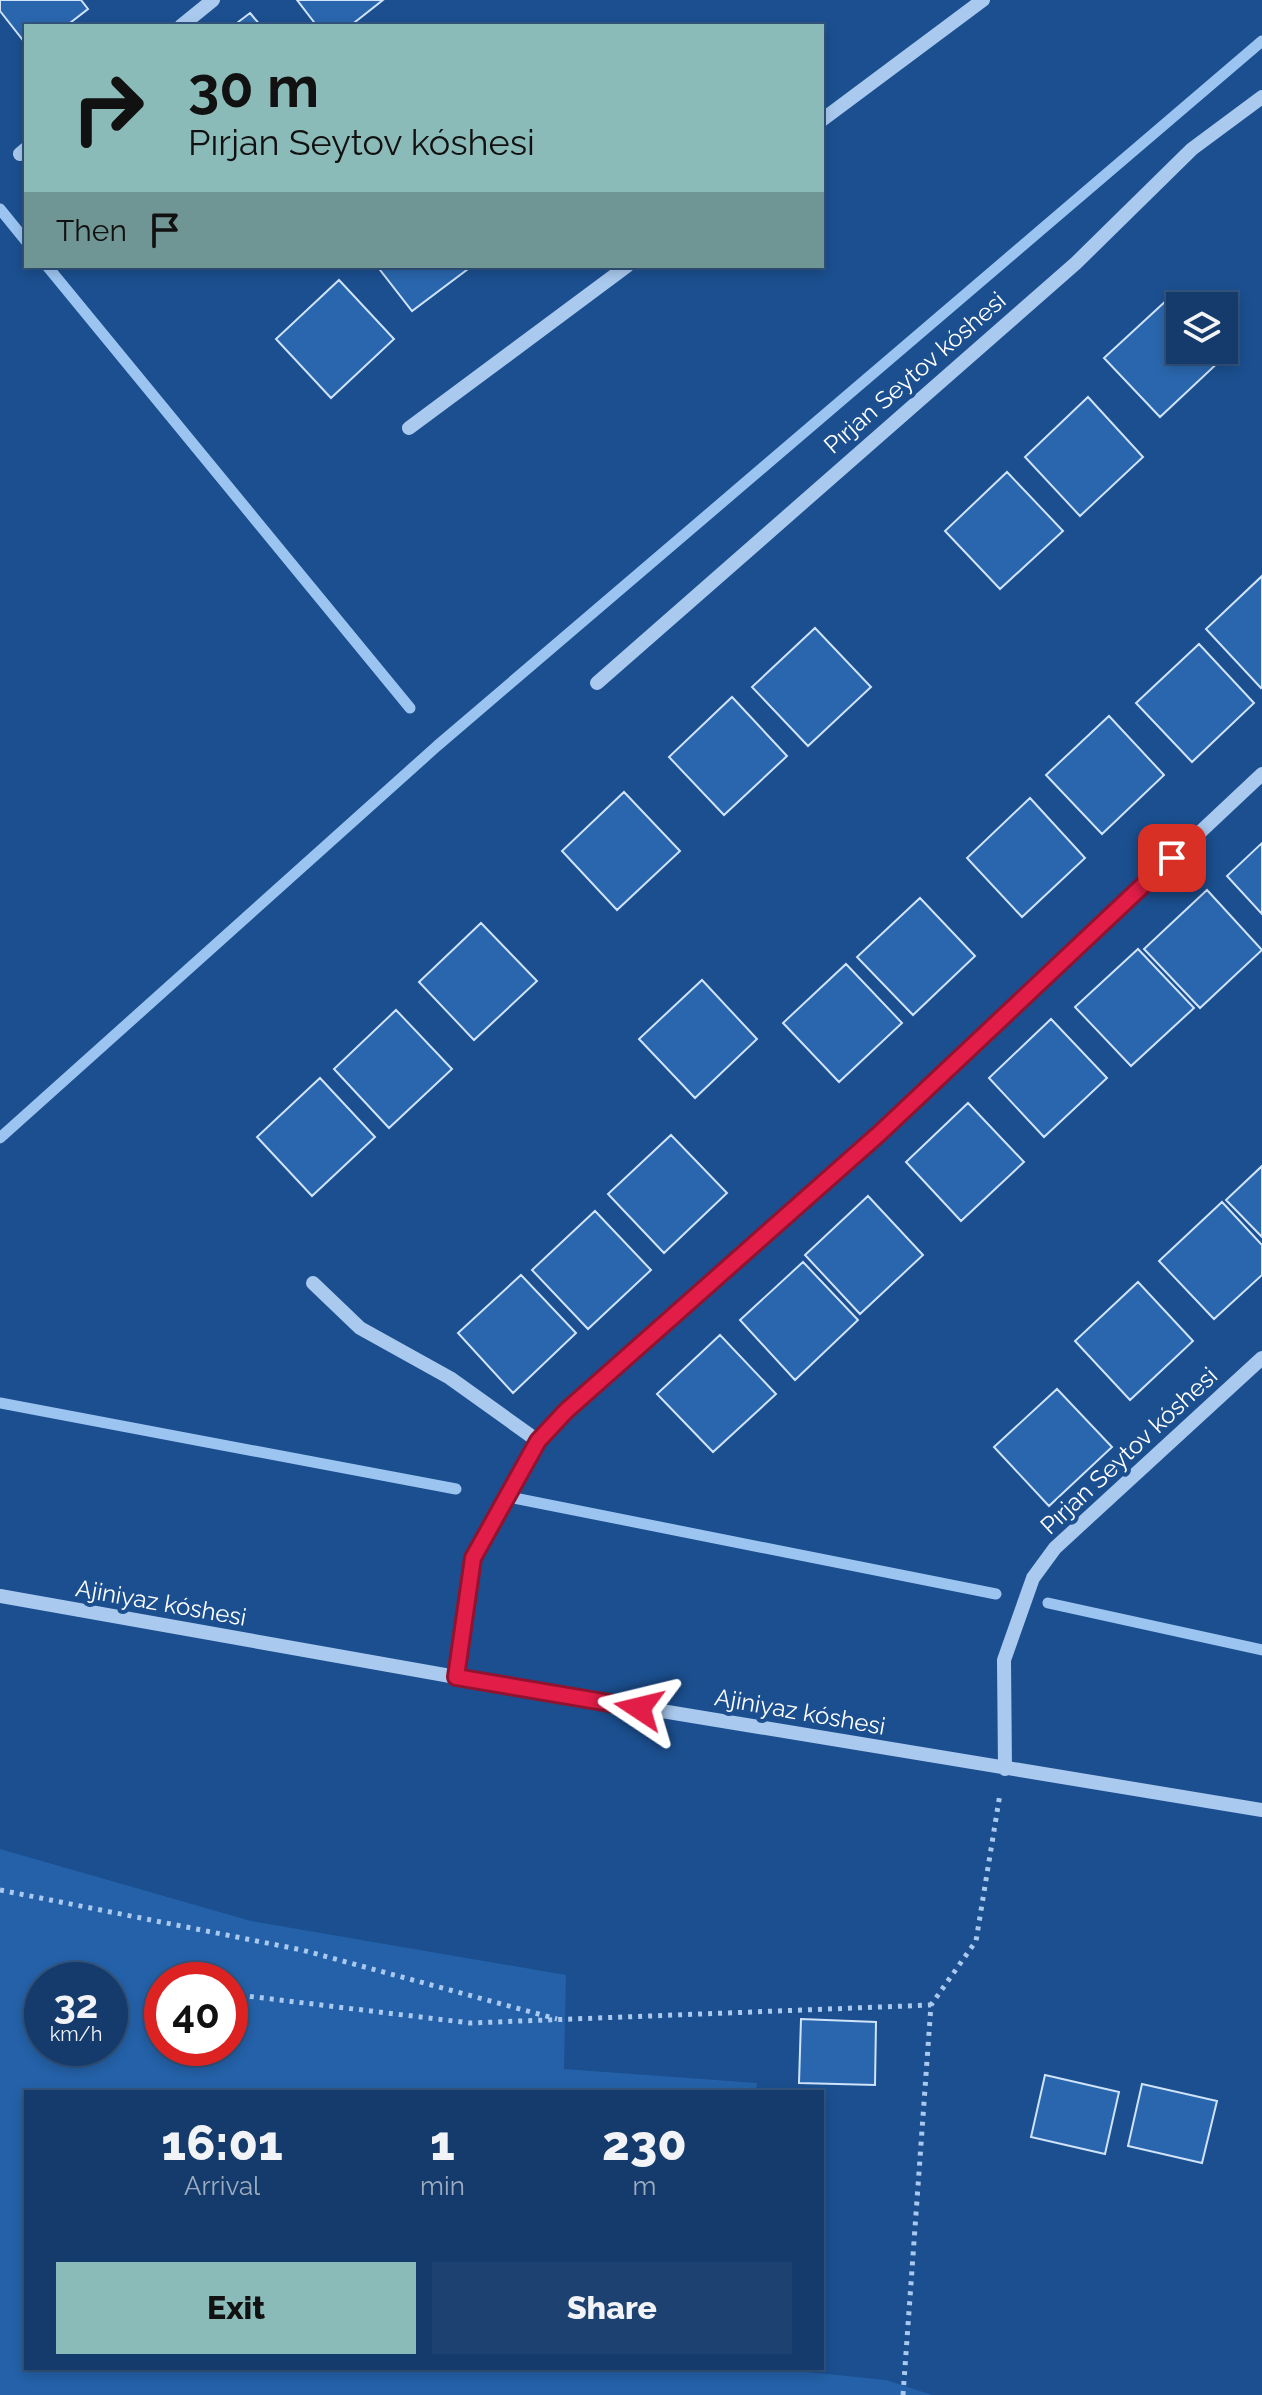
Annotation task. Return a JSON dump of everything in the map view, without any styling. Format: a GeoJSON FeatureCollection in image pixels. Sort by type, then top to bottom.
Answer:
{"type":"FeatureCollection","features":[{"type":"Feature","properties":{"kind":"street"},"geometry":{"type":"LineString","coordinates":[[183,24],[213,0]]}},
{"type":"Feature","properties":{"kind":"street"},"geometry":{"type":"LineString","coordinates":[[824,119],[983,0]]}},
{"type":"Feature","properties":{"kind":"street","name":"Pırjan Seytov kóshesi"},"geometry":{"type":"LineString","coordinates":[[597,683],[1076,263],[1192,149],[1262,97]]}},
{"type":"Feature","properties":{"kind":"street"},"geometry":{"type":"LineString","coordinates":[[409,428],[624,268]]}},
{"type":"Feature","properties":{"kind":"street"},"geometry":{"type":"LineString","coordinates":[[456,1677],[473,1558],[538,1441],[566,1411],[880,1133],[1262,774]]}},
{"type":"Feature","properties":{"kind":"street"},"geometry":{"type":"LineString","coordinates":[[313,1283],[360,1328],[450,1378],[538,1441]]}},
{"type":"Feature","properties":{"kind":"street","name":"Pırjan Seytov kóshesi"},"geometry":{"type":"LineString","coordinates":[[1005,1769],[1004,1660],[1033,1578],[1055,1548],[1262,1358]]}},
{"type":"Feature","properties":{"kind":"street","name":"Ajiniyaz kóshesi"},"geometry":{"type":"LineString","coordinates":[[0,1596],[456,1677],[1262,1810]]}},
{"type":"Feature","properties":{"kind":"path"},"geometry":{"type":"LineString","coordinates":[[903,2395],[931,2005],[976,1941],[1005,1769]]}},
{"type":"Feature","properties":{"kind":"path"},"geometry":{"type":"LineString","coordinates":[[0,1890],[302,1950],[562,2020]]}},
{"type":"Feature","properties":{"kind":"path"},"geometry":{"type":"LineString","coordinates":[[248,1996],[470,2023],[931,2005]]}},
{"type":"Feature","properties":{"kind":"shaded area"},"geometry":{"type":"Polygon","coordinates":[[[0,1849],[251,1921],[566,1975],[564,2069],[757,2083],[756,2090],[24,2090],[24,2370],[788,2370],[886,2380],[932,2395],[0,2395],[0,1849]]]}},
{"type":"Feature","properties":{"kind":"building"},"geometry":{"type":"Polygon","coordinates":[[[0,0],[81,0],[88,9],[69,24],[24,24],[24,41],[0,11],[0,0]]]}},
{"type":"Feature","properties":{"kind":"building"},"geometry":{"type":"Polygon","coordinates":[[[297,0],[383,0],[353,24],[315,24],[297,0]]]}},
{"type":"Feature","properties":{"kind":"building"},"geometry":{"type":"Polygon","coordinates":[[[250,13],[259,24],[236,24],[250,13]]]}},
{"type":"Feature","properties":{"kind":"building"},"geometry":{"type":"Polygon","coordinates":[[[379,268],[467,268],[468,269],[412,311],[379,268]]]}},
{"type":"Feature","properties":{"kind":"building"},"geometry":{"type":"Polygon","coordinates":[[[339,280],[394,339],[331,398],[276,339],[339,280]]]}},
{"type":"Feature","properties":{"kind":"building"},"geometry":{"type":"Polygon","coordinates":[[[1166,301],[1166,364],[1217,364],[1160,417],[1104,358],[1166,301]]]}},
{"type":"Feature","properties":{"kind":"building"},"geometry":{"type":"Polygon","coordinates":[[[1088,397],[1143,457],[1080,516],[1025,457],[1088,397]]]}},
{"type":"Feature","properties":{"kind":"building"},"geometry":{"type":"Polygon","coordinates":[[[1007,472],[1063,531],[1000,589],[945,531],[1007,472]]]}},
{"type":"Feature","properties":{"kind":"building"},"geometry":{"type":"Polygon","coordinates":[[[1262,576],[1262,687],[1261,688],[1206,629],[1262,576]]]}},
{"type":"Feature","properties":{"kind":"building"},"geometry":{"type":"Polygon","coordinates":[[[815,628],[871,687],[808,746],[752,687],[815,628]]]}},
{"type":"Feature","properties":{"kind":"building"},"geometry":{"type":"Polygon","coordinates":[[[1199,644],[1254,703],[1192,762],[1136,703],[1199,644]]]}},
{"type":"Feature","properties":{"kind":"building"},"geometry":{"type":"Polygon","coordinates":[[[732,697],[787,756],[724,815],[669,757],[732,697]]]}},
{"type":"Feature","properties":{"kind":"building"},"geometry":{"type":"Polygon","coordinates":[[[1109,716],[1164,775],[1102,834],[1046,775],[1109,716]]]}},
{"type":"Feature","properties":{"kind":"building"},"geometry":{"type":"Polygon","coordinates":[[[624,792],[680,851],[617,910],[562,851],[624,792]]]}},
{"type":"Feature","properties":{"kind":"building"},"geometry":{"type":"Polygon","coordinates":[[[1030,798],[1085,858],[1022,917],[967,858],[1030,798]]]}},
{"type":"Feature","properties":{"kind":"building"},"geometry":{"type":"Polygon","coordinates":[[[1262,843],[1262,914],[1227,876],[1262,843]]]}},
{"type":"Feature","properties":{"kind":"building"},"geometry":{"type":"Polygon","coordinates":[[[1207,890],[1262,950],[1200,1008],[1144,949],[1207,890]]]}},
{"type":"Feature","properties":{"kind":"building"},"geometry":{"type":"Polygon","coordinates":[[[920,898],[975,956],[913,1015],[857,957],[920,898]]]}},
{"type":"Feature","properties":{"kind":"building"},"geometry":{"type":"Polygon","coordinates":[[[481,923],[537,981],[474,1040],[419,982],[481,923]]]}},
{"type":"Feature","properties":{"kind":"building"},"geometry":{"type":"Polygon","coordinates":[[[1138,949],[1194,1008],[1131,1066],[1075,1007],[1138,949]]]}},
{"type":"Feature","properties":{"kind":"building"},"geometry":{"type":"Polygon","coordinates":[[[846,964],[902,1023],[839,1082],[783,1023],[846,964]]]}},
{"type":"Feature","properties":{"kind":"building"},"geometry":{"type":"Polygon","coordinates":[[[702,980],[757,1039],[695,1098],[639,1039],[702,980]]]}},
{"type":"Feature","properties":{"kind":"building"},"geometry":{"type":"Polygon","coordinates":[[[396,1010],[452,1069],[389,1128],[334,1069],[396,1010]]]}},
{"type":"Feature","properties":{"kind":"building"},"geometry":{"type":"Polygon","coordinates":[[[1051,1019],[1107,1078],[1044,1137],[989,1078],[1051,1019]]]}},
{"type":"Feature","properties":{"kind":"building"},"geometry":{"type":"Polygon","coordinates":[[[320,1078],[375,1137],[312,1196],[257,1137],[320,1078]]]}},
{"type":"Feature","properties":{"kind":"building"},"geometry":{"type":"Polygon","coordinates":[[[968,1103],[1024,1162],[961,1221],[906,1162],[968,1103]]]}},
{"type":"Feature","properties":{"kind":"building"},"geometry":{"type":"Polygon","coordinates":[[[671,1135],[727,1193],[664,1253],[608,1194],[671,1135]]]}},
{"type":"Feature","properties":{"kind":"building"},"geometry":{"type":"Polygon","coordinates":[[[1262,1166],[1262,1237],[1226,1200],[1262,1166]]]}},
{"type":"Feature","properties":{"kind":"building"},"geometry":{"type":"Polygon","coordinates":[[[868,1196],[923,1255],[860,1314],[805,1255],[868,1196]]]}},
{"type":"Feature","properties":{"kind":"building"},"geometry":{"type":"Polygon","coordinates":[[[1222,1202],[1262,1245],[1262,1275],[1214,1319],[1159,1261],[1222,1202]]]}},
{"type":"Feature","properties":{"kind":"building"},"geometry":{"type":"Polygon","coordinates":[[[595,1211],[651,1270],[588,1329],[532,1270],[595,1211]]]}},
{"type":"Feature","properties":{"kind":"building"},"geometry":{"type":"Polygon","coordinates":[[[803,1262],[858,1320],[795,1380],[740,1320],[803,1262]]]}},
{"type":"Feature","properties":{"kind":"building"},"geometry":{"type":"Polygon","coordinates":[[[521,1275],[576,1333],[513,1393],[458,1333],[521,1275]]]}},
{"type":"Feature","properties":{"kind":"building"},"geometry":{"type":"Polygon","coordinates":[[[1138,1282],[1193,1341],[1130,1400],[1075,1341],[1138,1282]]]}},
{"type":"Feature","properties":{"kind":"building"},"geometry":{"type":"Polygon","coordinates":[[[720,1335],[776,1394],[713,1452],[657,1394],[720,1335]]]}},
{"type":"Feature","properties":{"kind":"building"},"geometry":{"type":"Polygon","coordinates":[[[1057,1389],[1112,1447],[1049,1506],[994,1447],[1057,1389]]]}},
{"type":"Feature","properties":{"kind":"building"},"geometry":{"type":"Polygon","coordinates":[[[801,2019],[876,2022],[875,2085],[799,2083],[801,2019]]]}},
{"type":"Feature","properties":{"kind":"building"},"geometry":{"type":"Polygon","coordinates":[[[1045,2075],[1119,2092],[1105,2154],[1031,2137],[1045,2075]]]}},
{"type":"Feature","properties":{"kind":"building"},"geometry":{"type":"Polygon","coordinates":[[[1142,2084],[1217,2101],[1202,2163],[1128,2146],[1142,2084]]]}},
{"type":"Feature","properties":{"kind":"waterway"},"geometry":{"type":"LineString","coordinates":[[0,1138],[437,746],[1262,41]]}},
{"type":"Feature","properties":{"kind":"waterway"},"geometry":{"type":"LineString","coordinates":[[0,209],[24,239]]}},
{"type":"Feature","properties":{"kind":"waterway"},"geometry":{"type":"LineString","coordinates":[[49,268],[410,708]]}},
{"type":"Feature","properties":{"kind":"waterway"},"geometry":{"type":"LineString","coordinates":[[0,1403],[456,1489]]}},
{"type":"Feature","properties":{"kind":"waterway"},"geometry":{"type":"LineString","coordinates":[[514,1498],[996,1594]]}},
{"type":"Feature","properties":{"kind":"waterway"},"geometry":{"type":"LineString","coordinates":[[1048,1603],[1262,1650]]}},
{"type":"Feature","properties":{"kind":"route"},"geometry":{"type":"LineString","coordinates":[[639,1708],[456,1677],[473,1558],[538,1441],[566,1411],[880,1133],[1172,858]]}}]}
